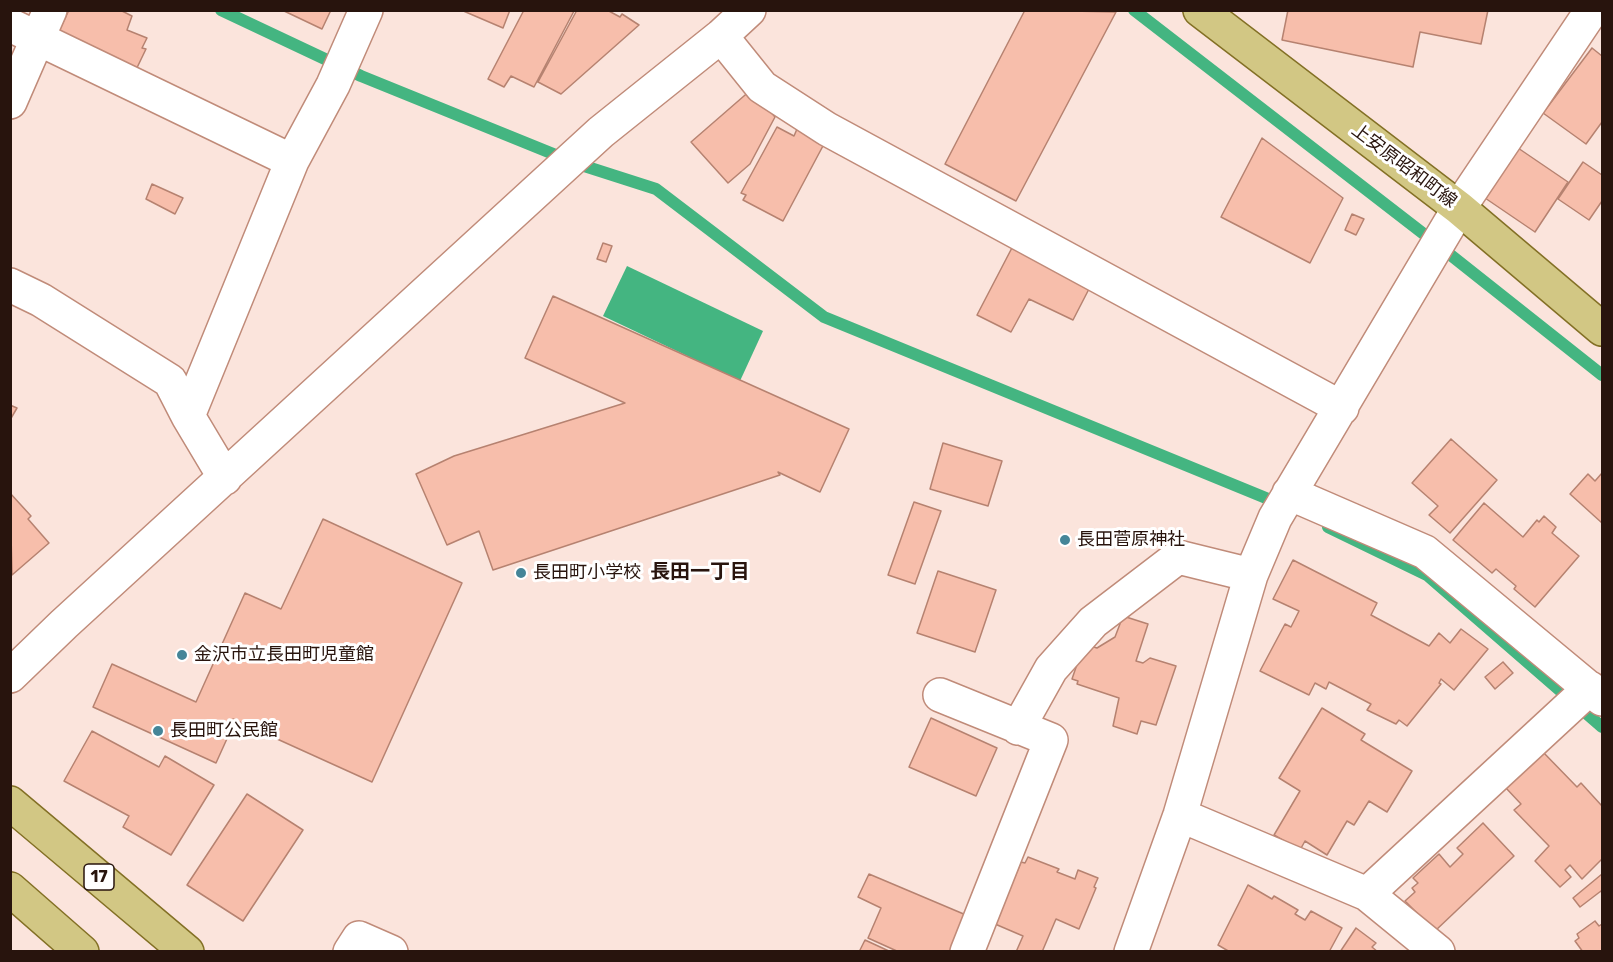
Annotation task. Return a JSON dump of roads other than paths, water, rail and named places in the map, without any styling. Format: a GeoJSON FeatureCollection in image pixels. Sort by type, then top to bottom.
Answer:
{"type":"FeatureCollection","features":[{"type":"Feature","properties":{"kind":"main road","name":"上安原昭和町線"},"geometry":{"type":"LineString","coordinates":[[1200,10],[1459,208],[1602,329]]}},
{"type":"Feature","properties":{"kind":"main road","name":"17"},"geometry":{"type":"LineString","coordinates":[[10,803],[187,951]]}},
{"type":"Feature","properties":{"kind":"main road"},"geometry":{"type":"LineString","coordinates":[[10,889],[82,951]]}},
{"type":"Feature","properties":{"kind":"street"},"geometry":{"type":"LineString","coordinates":[[188,416],[292,161],[333,86],[366,10]]}},
{"type":"Feature","properties":{"kind":"street"},"geometry":{"type":"LineString","coordinates":[[10,676],[601,132],[721,36],[749,10]]}},
{"type":"Feature","properties":{"kind":"street"},"geometry":{"type":"LineString","coordinates":[[1131,951],[1180,815],[1251,575],[1282,506],[1459,208],[1592,10]]}},
{"type":"Feature","properties":{"kind":"street"},"geometry":{"type":"LineString","coordinates":[[10,102],[32,25],[292,161]]}},
{"type":"Feature","properties":{"kind":"street"},"geometry":{"type":"LineString","coordinates":[[721,36],[762,87],[827,129],[1342,408]]}},
{"type":"Feature","properties":{"kind":"street"},"geometry":{"type":"LineString","coordinates":[[10,285],[41,300],[170,381],[225,477]]}},
{"type":"Feature","properties":{"kind":"street"},"geometry":{"type":"LineString","coordinates":[[1282,506],[1425,552],[1596,693],[1562,713],[1367,894]]}},
{"type":"Feature","properties":{"kind":"street"},"geometry":{"type":"LineString","coordinates":[[1018,728],[1051,669],[1093,622],[1178,557],[1251,575]]}},
{"type":"Feature","properties":{"kind":"street"},"geometry":{"type":"LineString","coordinates":[[940,695],[1051,740],[967,951]]}},
{"type":"Feature","properties":{"kind":"street"},"geometry":{"type":"LineString","coordinates":[[1180,815],[1367,894],[1438,951]]}},
{"type":"Feature","properties":{"kind":"street"},"geometry":{"type":"LineString","coordinates":[[350,951],[359,938],[391,951]]}},
{"type":"Feature","properties":{"kind":"waterway"},"geometry":{"type":"LineString","coordinates":[[221,10],[361,76],[578,164],[656,189],[824,317],[1283,505]]}},
{"type":"Feature","properties":{"kind":"waterway"},"geometry":{"type":"LineString","coordinates":[[1134,10],[1602,375]]}},
{"type":"Feature","properties":{"kind":"waterway"},"geometry":{"type":"LineString","coordinates":[[1328,527],[1427,575],[1602,727]]}},
{"type":"Feature","properties":{"kind":"place","name":"長田菅原神社"},"geometry":{"type":"Point","coordinates":[1065,540]}},
{"type":"Feature","properties":{"kind":"place","name":"長田町小学校"},"geometry":{"type":"Point","coordinates":[521,573]}},
{"type":"Feature","properties":{"kind":"place","name":"金沢市立長田町児童館"},"geometry":{"type":"Point","coordinates":[182,655]}},
{"type":"Feature","properties":{"kind":"place","name":"長田町公民館"},"geometry":{"type":"Point","coordinates":[158,731]}},
{"type":"Feature","properties":{"kind":"district","name":"長田一丁目"},"geometry":{"type":"Point","coordinates":[700,572]}}]}
